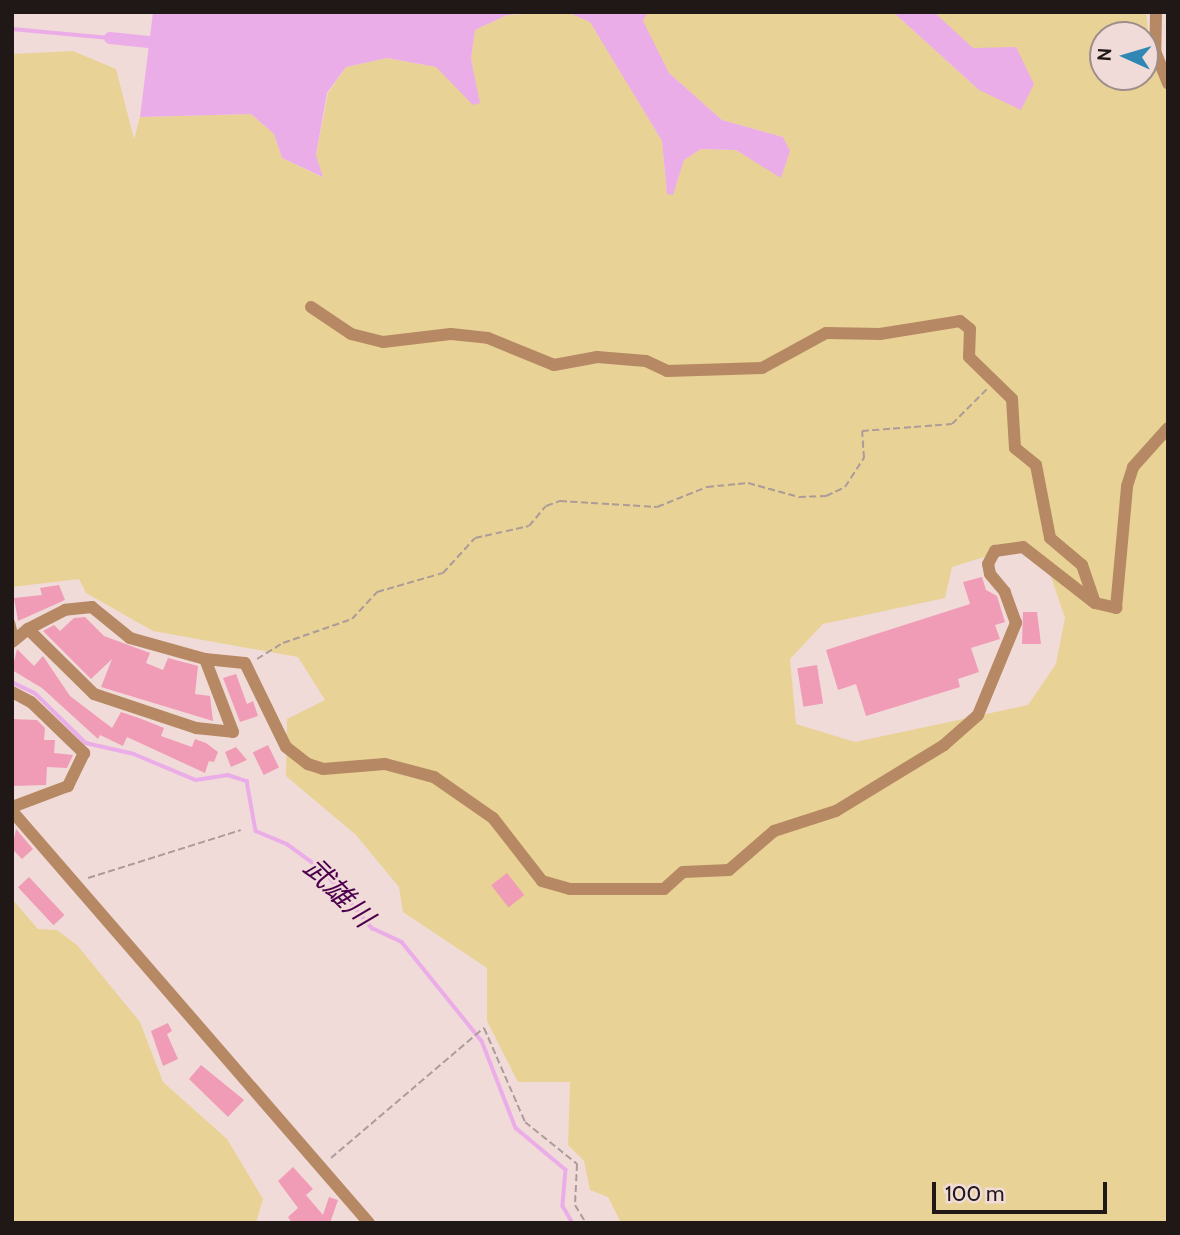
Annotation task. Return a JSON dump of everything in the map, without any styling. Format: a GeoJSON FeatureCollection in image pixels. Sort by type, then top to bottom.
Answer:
{"type":"FeatureCollection","features":[{"type":"Feature","properties":{"kind":"street"},"geometry":{"type":"LineString","coordinates":[[1156,12],[1155,51],[1168,83]]}},
{"type":"Feature","properties":{"kind":"street"},"geometry":{"type":"LineString","coordinates":[[311,307],[351,334],[383,342],[451,334],[488,338],[554,365],[597,357],[646,361],[667,371],[762,368],[826,333],[880,334],[960,321],[970,329],[970,357],[979,372],[1004,387],[1012,399],[1015,448],[1035,466],[1044,490],[1050,538],[1082,565],[1095,603]]}},
{"type":"Feature","properties":{"kind":"street"},"geometry":{"type":"LineString","coordinates":[[14,640],[28,629],[65,610],[92,607],[130,638],[205,659],[245,663],[286,747],[307,764],[407,767],[469,798],[493,818],[542,881],[570,889],[664,889],[683,872],[741,864],[774,831],[848,804],[944,745],[978,715],[1016,624],[1005,592],[990,574],[988,564],[995,551],[1023,547],[1095,603],[1116,608],[1120,600],[1128,486],[1133,467],[1168,428]]}},
{"type":"Feature","properties":{"kind":"street"},"geometry":{"type":"LineString","coordinates":[[28,629],[94,694],[195,728],[233,732],[205,659]]}},
{"type":"Feature","properties":{"kind":"street"},"geometry":{"type":"LineString","coordinates":[[12,692],[31,702],[84,752],[68,786],[12,809],[369,1223]]}},
{"type":"Feature","properties":{"kind":"lane"},"geometry":{"type":"LineString","coordinates":[[12,622],[14,640]]}},
{"type":"Feature","properties":{"kind":"path"},"geometry":{"type":"LineString","coordinates":[[245,663],[352,619],[377,592],[443,573],[475,538],[529,526],[546,506],[560,500],[657,507],[707,487],[748,483],[799,496],[826,496],[845,487],[864,458],[862,431],[952,424],[990,386],[1004,387]]}},
{"type":"Feature","properties":{"kind":"path"},"geometry":{"type":"LineString","coordinates":[[75,885],[241,830]]}},
{"type":"Feature","properties":{"kind":"path"},"geometry":{"type":"LineString","coordinates":[[319,1168],[484,1028],[525,1122],[577,1164],[575,1205],[586,1223]]}},
{"type":"Feature","properties":{"kind":"shaded area"},"geometry":{"type":"Polygon","coordinates":[[[153,12],[533,12],[507,15],[475,30],[471,59],[480,103],[473,105],[436,67],[387,58],[346,67],[327,93],[316,155],[323,177],[282,158],[274,134],[251,114],[140,117],[153,12]]]}},
{"type":"Feature","properties":{"kind":"shaded area"},"geometry":{"type":"Polygon","coordinates":[[[567,12],[590,21],[662,141],[667,193],[673,194],[684,160],[701,149],[736,150],[781,177],[783,137],[722,120],[669,73],[642,21],[648,12],[893,12],[979,90],[972,48],[934,12],[1146,12],[1147,21],[1089,21],[1089,91],[1159,91],[1159,70],[1168,73],[1168,1223],[621,1223],[608,1197],[590,1190],[584,1161],[568,1145],[570,1082],[518,1082],[487,1021],[487,968],[403,912],[399,887],[356,835],[286,776],[287,719],[325,700],[298,657],[153,631],[86,593],[79,579],[12,587],[12,54],[73,51],[116,69],[134,139],[140,117],[251,114],[274,134],[282,158],[322,177],[316,155],[328,93],[346,67],[387,58],[436,67],[479,102],[471,59],[475,30],[507,15],[567,12]],[[1013,548],[952,567],[945,598],[823,624],[790,659],[796,724],[855,742],[1028,705],[1056,664],[1065,618],[1048,568],[1013,548]]]}},
{"type":"Feature","properties":{"kind":"shaded area"},"geometry":{"type":"Polygon","coordinates":[[[567,12],[648,12],[643,21],[669,73],[722,120],[783,137],[790,151],[781,178],[736,150],[701,149],[684,160],[673,195],[667,194],[662,141],[590,22],[567,12]]]}},
{"type":"Feature","properties":{"kind":"shaded area"},"geometry":{"type":"Polygon","coordinates":[[[893,12],[934,12],[973,48],[1016,47],[1034,84],[1021,110],[979,90],[893,12]]]}},
{"type":"Feature","properties":{"kind":"shaded area"},"geometry":{"type":"Polygon","coordinates":[[[12,899],[38,929],[57,930],[77,945],[140,1022],[163,1082],[227,1139],[263,1199],[256,1223],[12,1223],[12,899]]]}},
{"type":"Feature","properties":{"kind":"building"},"geometry":{"type":"Polygon","coordinates":[[[982,577],[986,590],[997,596],[1005,622],[995,625],[1000,639],[971,648],[979,672],[958,679],[960,687],[866,716],[856,684],[838,690],[826,650],[970,604],[963,582],[982,577]]]}},
{"type":"Feature","properties":{"kind":"building"},"geometry":{"type":"Polygon","coordinates":[[[59,585],[65,600],[18,621],[14,598],[42,595],[40,588],[59,585]]]}},
{"type":"Feature","properties":{"kind":"building"},"geometry":{"type":"Polygon","coordinates":[[[1023,612],[1037,612],[1041,644],[1022,644],[1023,612]]]}},
{"type":"Feature","properties":{"kind":"building"},"geometry":{"type":"Polygon","coordinates":[[[85,617],[104,636],[150,653],[146,663],[163,670],[168,658],[198,666],[195,694],[210,696],[213,721],[101,687],[112,659],[91,679],[43,631],[54,625],[60,631],[74,618],[85,617]]]}},
{"type":"Feature","properties":{"kind":"building"},"geometry":{"type":"Polygon","coordinates":[[[17,649],[34,666],[43,656],[70,696],[112,728],[121,712],[139,718],[164,728],[161,736],[192,747],[195,739],[206,743],[218,752],[214,762],[209,761],[205,773],[127,737],[123,746],[100,735],[98,739],[42,688],[12,670],[17,649]]]}},
{"type":"Feature","properties":{"kind":"building"},"geometry":{"type":"Polygon","coordinates":[[[817,665],[823,704],[803,707],[797,668],[817,665]]]}},
{"type":"Feature","properties":{"kind":"building"},"geometry":{"type":"Polygon","coordinates":[[[236,674],[247,704],[253,701],[258,716],[240,722],[223,678],[236,674]]]}},
{"type":"Feature","properties":{"kind":"building"},"geometry":{"type":"Polygon","coordinates":[[[12,719],[37,720],[45,728],[44,740],[55,740],[54,753],[73,755],[67,768],[47,767],[46,785],[12,786],[12,719]]]}},
{"type":"Feature","properties":{"kind":"building"},"geometry":{"type":"Polygon","coordinates":[[[268,745],[279,767],[264,775],[253,752],[268,745]]]}},
{"type":"Feature","properties":{"kind":"building"},"geometry":{"type":"Polygon","coordinates":[[[236,747],[247,760],[231,767],[225,752],[236,747]]]}},
{"type":"Feature","properties":{"kind":"building"},"geometry":{"type":"Polygon","coordinates":[[[16,829],[33,849],[22,859],[12,849],[16,829]]]}},
{"type":"Feature","properties":{"kind":"building"},"geometry":{"type":"Polygon","coordinates":[[[507,873],[524,895],[508,907],[491,885],[507,873]]]}},
{"type":"Feature","properties":{"kind":"building"},"geometry":{"type":"Polygon","coordinates":[[[29,877],[64,915],[53,925],[18,887],[29,877]]]}},
{"type":"Feature","properties":{"kind":"building"},"geometry":{"type":"Polygon","coordinates":[[[168,1023],[172,1031],[167,1034],[178,1059],[163,1066],[151,1031],[168,1023]]]}},
{"type":"Feature","properties":{"kind":"building"},"geometry":{"type":"Polygon","coordinates":[[[201,1065],[244,1100],[228,1117],[189,1079],[201,1065]]]}},
{"type":"Feature","properties":{"kind":"building"},"geometry":{"type":"Polygon","coordinates":[[[293,1167],[313,1189],[306,1195],[323,1215],[329,1197],[338,1200],[330,1223],[292,1223],[288,1217],[298,1208],[278,1181],[293,1167]]]}},
{"type":"Feature","properties":{"kind":"waterway"},"geometry":{"type":"LineString","coordinates":[[12,29],[110,38]]}},
{"type":"Feature","properties":{"kind":"waterway"},"geometry":{"type":"LineString","coordinates":[[110,38],[149,42]]}},
{"type":"Feature","properties":{"kind":"waterway","name":"武雄川"},"geometry":{"type":"LineString","coordinates":[[12,682],[35,693],[86,743],[134,754],[196,780],[228,775],[247,781],[256,831],[287,844],[324,871],[372,928],[402,942],[482,1041],[516,1128],[566,1170],[563,1206],[573,1223]]}}]}
